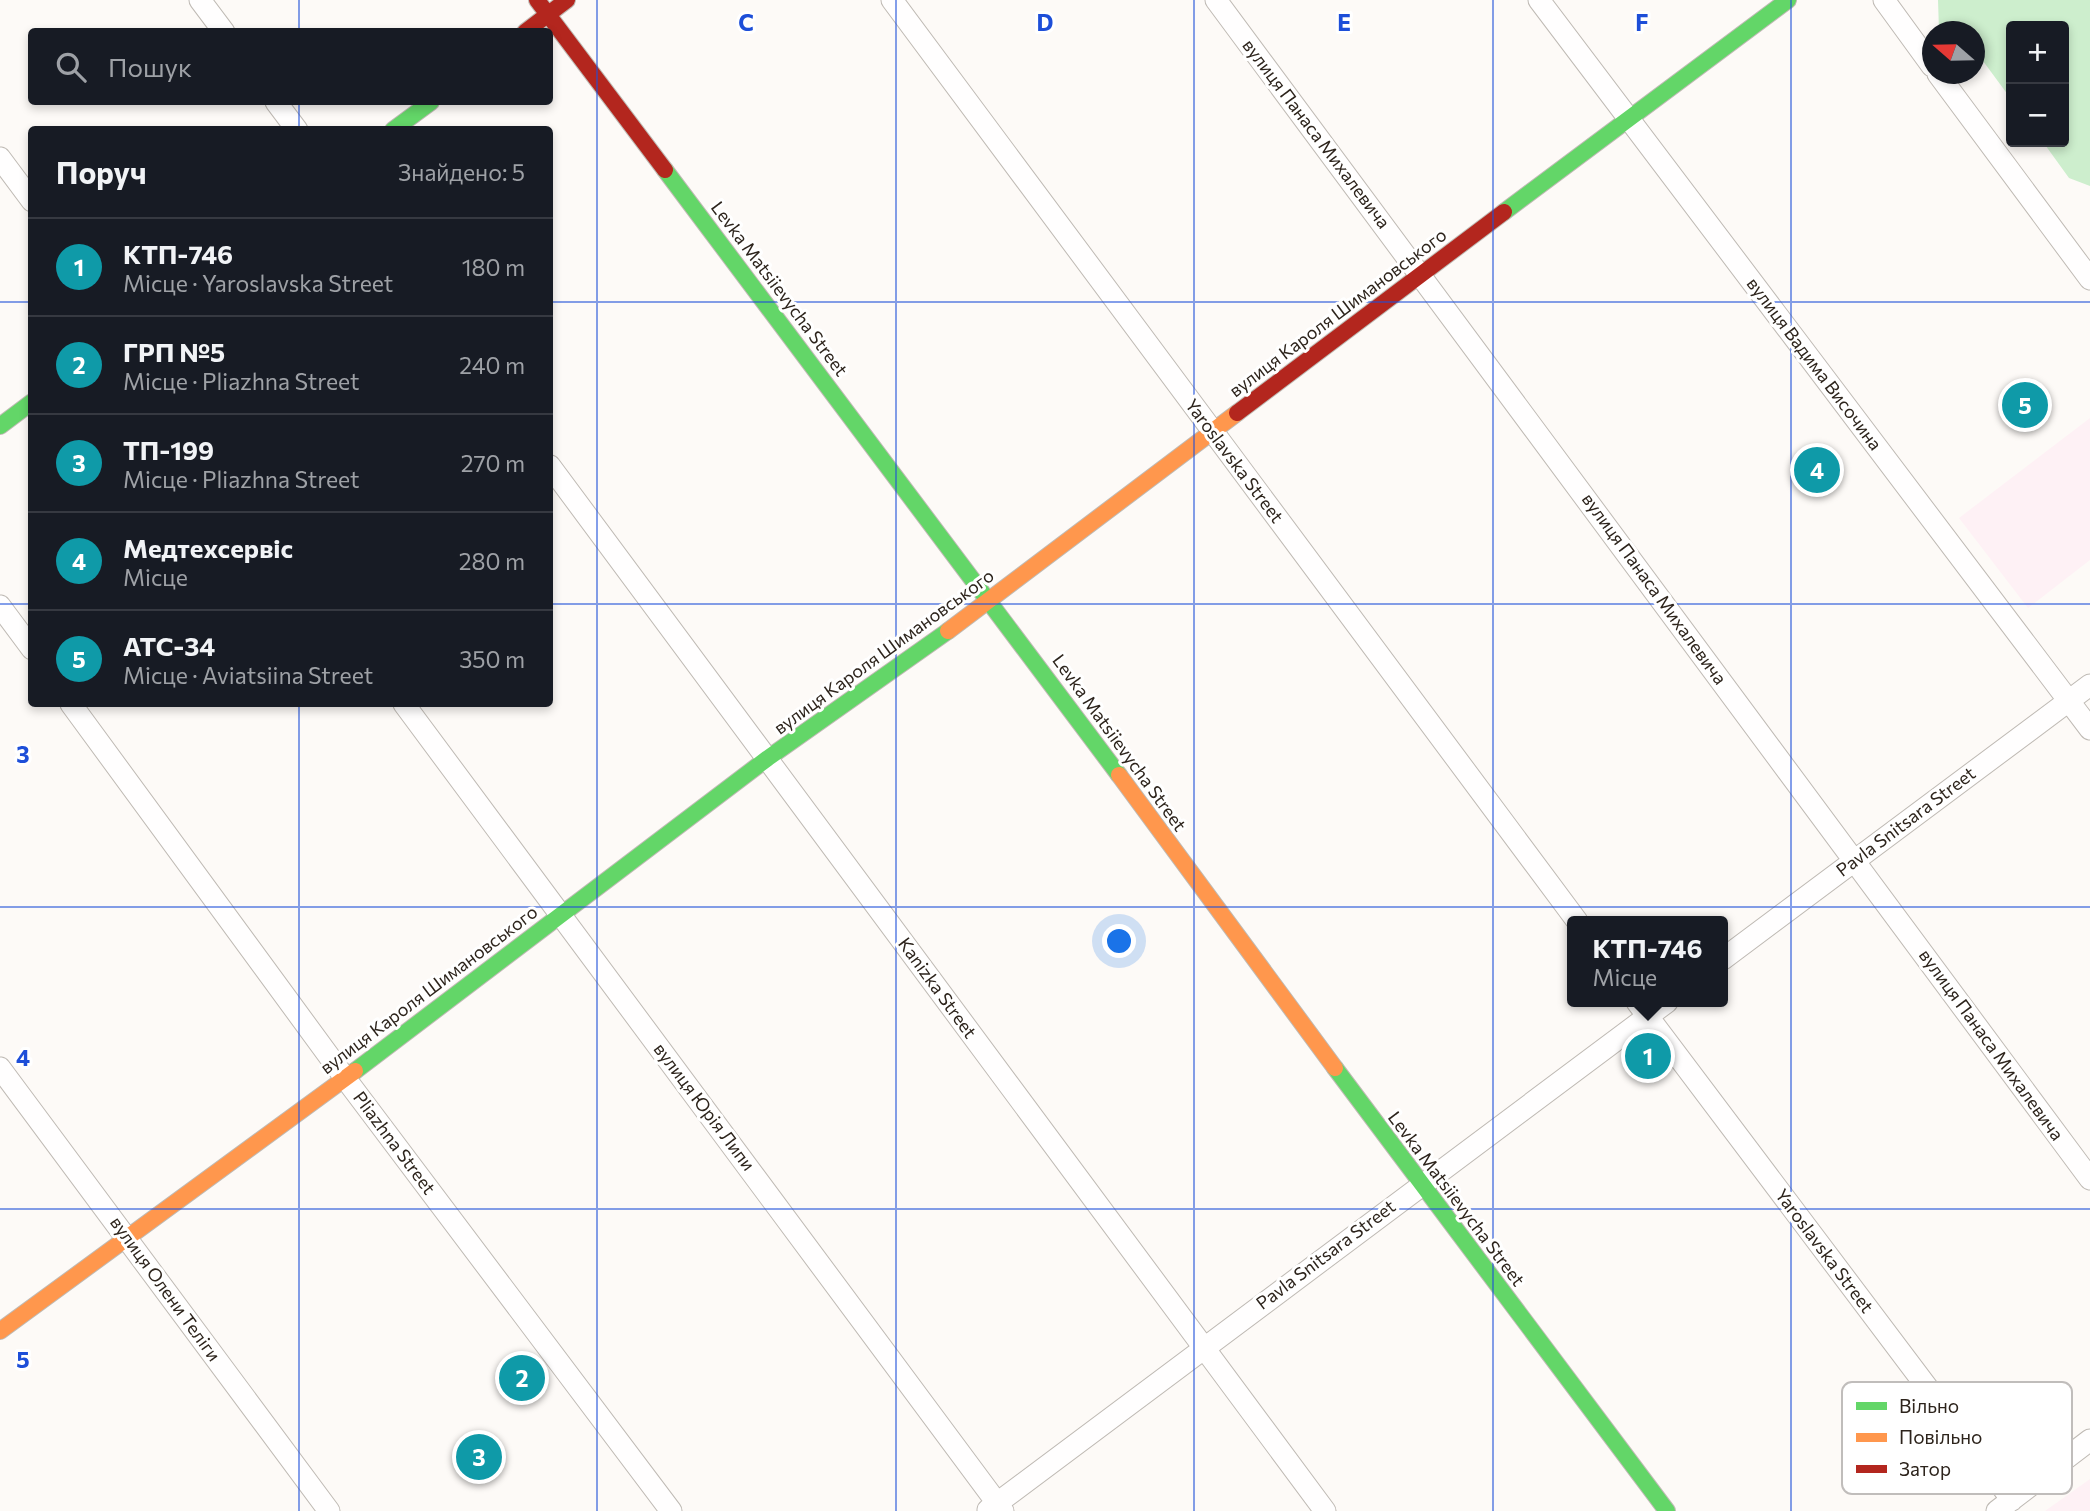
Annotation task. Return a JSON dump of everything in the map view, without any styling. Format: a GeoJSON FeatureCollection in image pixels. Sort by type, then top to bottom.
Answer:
{"type":"FeatureCollection","features":[{"type":"Feature","properties":{"kind":"street"},"geometry":{"type":"LineString","coordinates":[[200,0],[221,28]]}},
{"type":"Feature","properties":{"kind":"street","name":"Levka Matsiievycha Street"},"geometry":{"type":"LineString","coordinates":[[537,0],[990,601],[1421,1184],[1667,1511]]}},
{"type":"Feature","properties":{"kind":"street"},"geometry":{"type":"LineString","coordinates":[[530,28],[567,0]]}},
{"type":"Feature","properties":{"kind":"street","name":"Yaroslavska Street"},"geometry":{"type":"LineString","coordinates":[[892,0],[1573,916]]}},
{"type":"Feature","properties":{"kind":"street","name":"вулиця Панаса Михалевича"},"geometry":{"type":"LineString","coordinates":[[1216,0],[2090,1179]]}},
{"type":"Feature","properties":{"kind":"street","name":"вулиця Вадима Височина"},"geometry":{"type":"LineString","coordinates":[[1539,0],[2090,729]]}},
{"type":"Feature","properties":{"kind":"street","name":"вулиця Кароля Шимановського"},"geometry":{"type":"LineString","coordinates":[[0,1331],[345,1078],[768,758],[990,601],[1420,274],[1788,0]]}},
{"type":"Feature","properties":{"kind":"street"},"geometry":{"type":"LineString","coordinates":[[1884,0],[1922,51]]}},
{"type":"Feature","properties":{"kind":"street"},"geometry":{"type":"LineString","coordinates":[[1945,84],[2090,279]]}},
{"type":"Feature","properties":{"kind":"street"},"geometry":{"type":"LineString","coordinates":[[278,105],[294,126]]}},
{"type":"Feature","properties":{"kind":"street"},"geometry":{"type":"LineString","coordinates":[[398,126],[427,105]]}},
{"type":"Feature","properties":{"kind":"street"},"geometry":{"type":"LineString","coordinates":[[0,158],[28,196]]}},
{"type":"Feature","properties":{"kind":"street"},"geometry":{"type":"LineString","coordinates":[[0,426],[28,405]]}},
{"type":"Feature","properties":{"kind":"street","name":"Kanizka Street"},"geometry":{"type":"LineString","coordinates":[[553,470],[1202,1350],[1325,1511]]}},
{"type":"Feature","properties":{"kind":"street"},"geometry":{"type":"LineString","coordinates":[[0,606],[28,644]]}},
{"type":"Feature","properties":{"kind":"street","name":"Pavla Snitsara Street"},"geometry":{"type":"LineString","coordinates":[[1728,955],[2090,685]]}},
{"type":"Feature","properties":{"kind":"street","name":"Pliazhna Street"},"geometry":{"type":"LineString","coordinates":[[73,707],[345,1078],[671,1511]]}},
{"type":"Feature","properties":{"kind":"street","name":"вулиця Юрія Липи"},"geometry":{"type":"LineString","coordinates":[[406,707],[996,1508]]}},
{"type":"Feature","properties":{"kind":"street","name":"Yaroslavska Street"},"geometry":{"type":"LineString","coordinates":[[1642,1009],[1914,1382]]}},
{"type":"Feature","properties":{"kind":"street","name":"Pavla Snitsara Street"},"geometry":{"type":"LineString","coordinates":[[996,1508],[1421,1184],[1642,1009]]}},
{"type":"Feature","properties":{"kind":"street","name":"вулиця Олени Теліги"},"geometry":{"type":"LineString","coordinates":[[0,1068],[329,1511]]}},
{"type":"Feature","properties":{"kind":"street"},"geometry":{"type":"LineString","coordinates":[[2072,1454],[2090,1440]]}},
{"type":"Feature","properties":{"kind":"street"},"geometry":{"type":"LineString","coordinates":[[2005,1506],[2020,1494]]}},
{"type":"Feature","properties":{"kind":"shaded area"},"geometry":{"type":"Polygon","coordinates":[[[2090,418],[2090,560],[2028,608],[1959,518],[2090,418]]]}},
{"type":"Feature","properties":{"kind":"shaded area"},"geometry":{"type":"Polygon","coordinates":[[[2090,1479],[2090,1511],[2045,1511],[2072,1494],[2090,1479]]]}},
{"type":"Feature","properties":{"kind":"green space"},"geometry":{"type":"Polygon","coordinates":[[[1938,0],[2090,0],[2090,186],[2069,178],[2047,147],[2069,147],[2069,21],[2006,21],[2006,92],[1985,64],[1985,21],[1939,21],[1938,0]]]}},
{"type":"Feature","properties":{"kind":"traffic: fast"},"geometry":{"type":"LineString","coordinates":[[1504,212],[1788,0]]}},
{"type":"Feature","properties":{"kind":"traffic: fast"},"geometry":{"type":"LineString","coordinates":[[398,126],[427,105]]}},
{"type":"Feature","properties":{"kind":"traffic: fast"},"geometry":{"type":"LineString","coordinates":[[665,170],[1119,775]]}},
{"type":"Feature","properties":{"kind":"traffic: fast"},"geometry":{"type":"LineString","coordinates":[[0,426],[28,405]]}},
{"type":"Feature","properties":{"kind":"traffic: fast"},"geometry":{"type":"LineString","coordinates":[[355,1071],[768,758],[948,631]]}},
{"type":"Feature","properties":{"kind":"traffic: fast"},"geometry":{"type":"LineString","coordinates":[[1335,1068],[1667,1511]]}},
{"type":"Feature","properties":{"kind":"traffic: slow"},"geometry":{"type":"LineString","coordinates":[[948,631],[1237,413]]}},
{"type":"Feature","properties":{"kind":"traffic: slow"},"geometry":{"type":"LineString","coordinates":[[1119,775],[1335,1068]]}},
{"type":"Feature","properties":{"kind":"traffic: slow"},"geometry":{"type":"LineString","coordinates":[[0,1331],[355,1071]]}},
{"type":"Feature","properties":{"kind":"traffic: jam"},"geometry":{"type":"LineString","coordinates":[[537,0],[665,170]]}},
{"type":"Feature","properties":{"kind":"traffic: jam"},"geometry":{"type":"LineString","coordinates":[[530,28],[567,0]]}},
{"type":"Feature","properties":{"kind":"traffic: jam"},"geometry":{"type":"LineString","coordinates":[[1237,413],[1504,212]]}},
{"type":"Feature","properties":{"kind":"place","name":"АТС-34"},"geometry":{"type":"Point","coordinates":[2025,405]}},
{"type":"Feature","properties":{"kind":"place","name":"Медтехсервіс"},"geometry":{"type":"Point","coordinates":[1817,470]}},
{"type":"Feature","properties":{"kind":"place","name":"КТП-746"},"geometry":{"type":"Point","coordinates":[1648,1056]}},
{"type":"Feature","properties":{"kind":"place","name":"ГРП №5"},"geometry":{"type":"Point","coordinates":[522,1378]}},
{"type":"Feature","properties":{"kind":"place","name":"ТП-199"},"geometry":{"type":"Point","coordinates":[479,1457]}}]}
